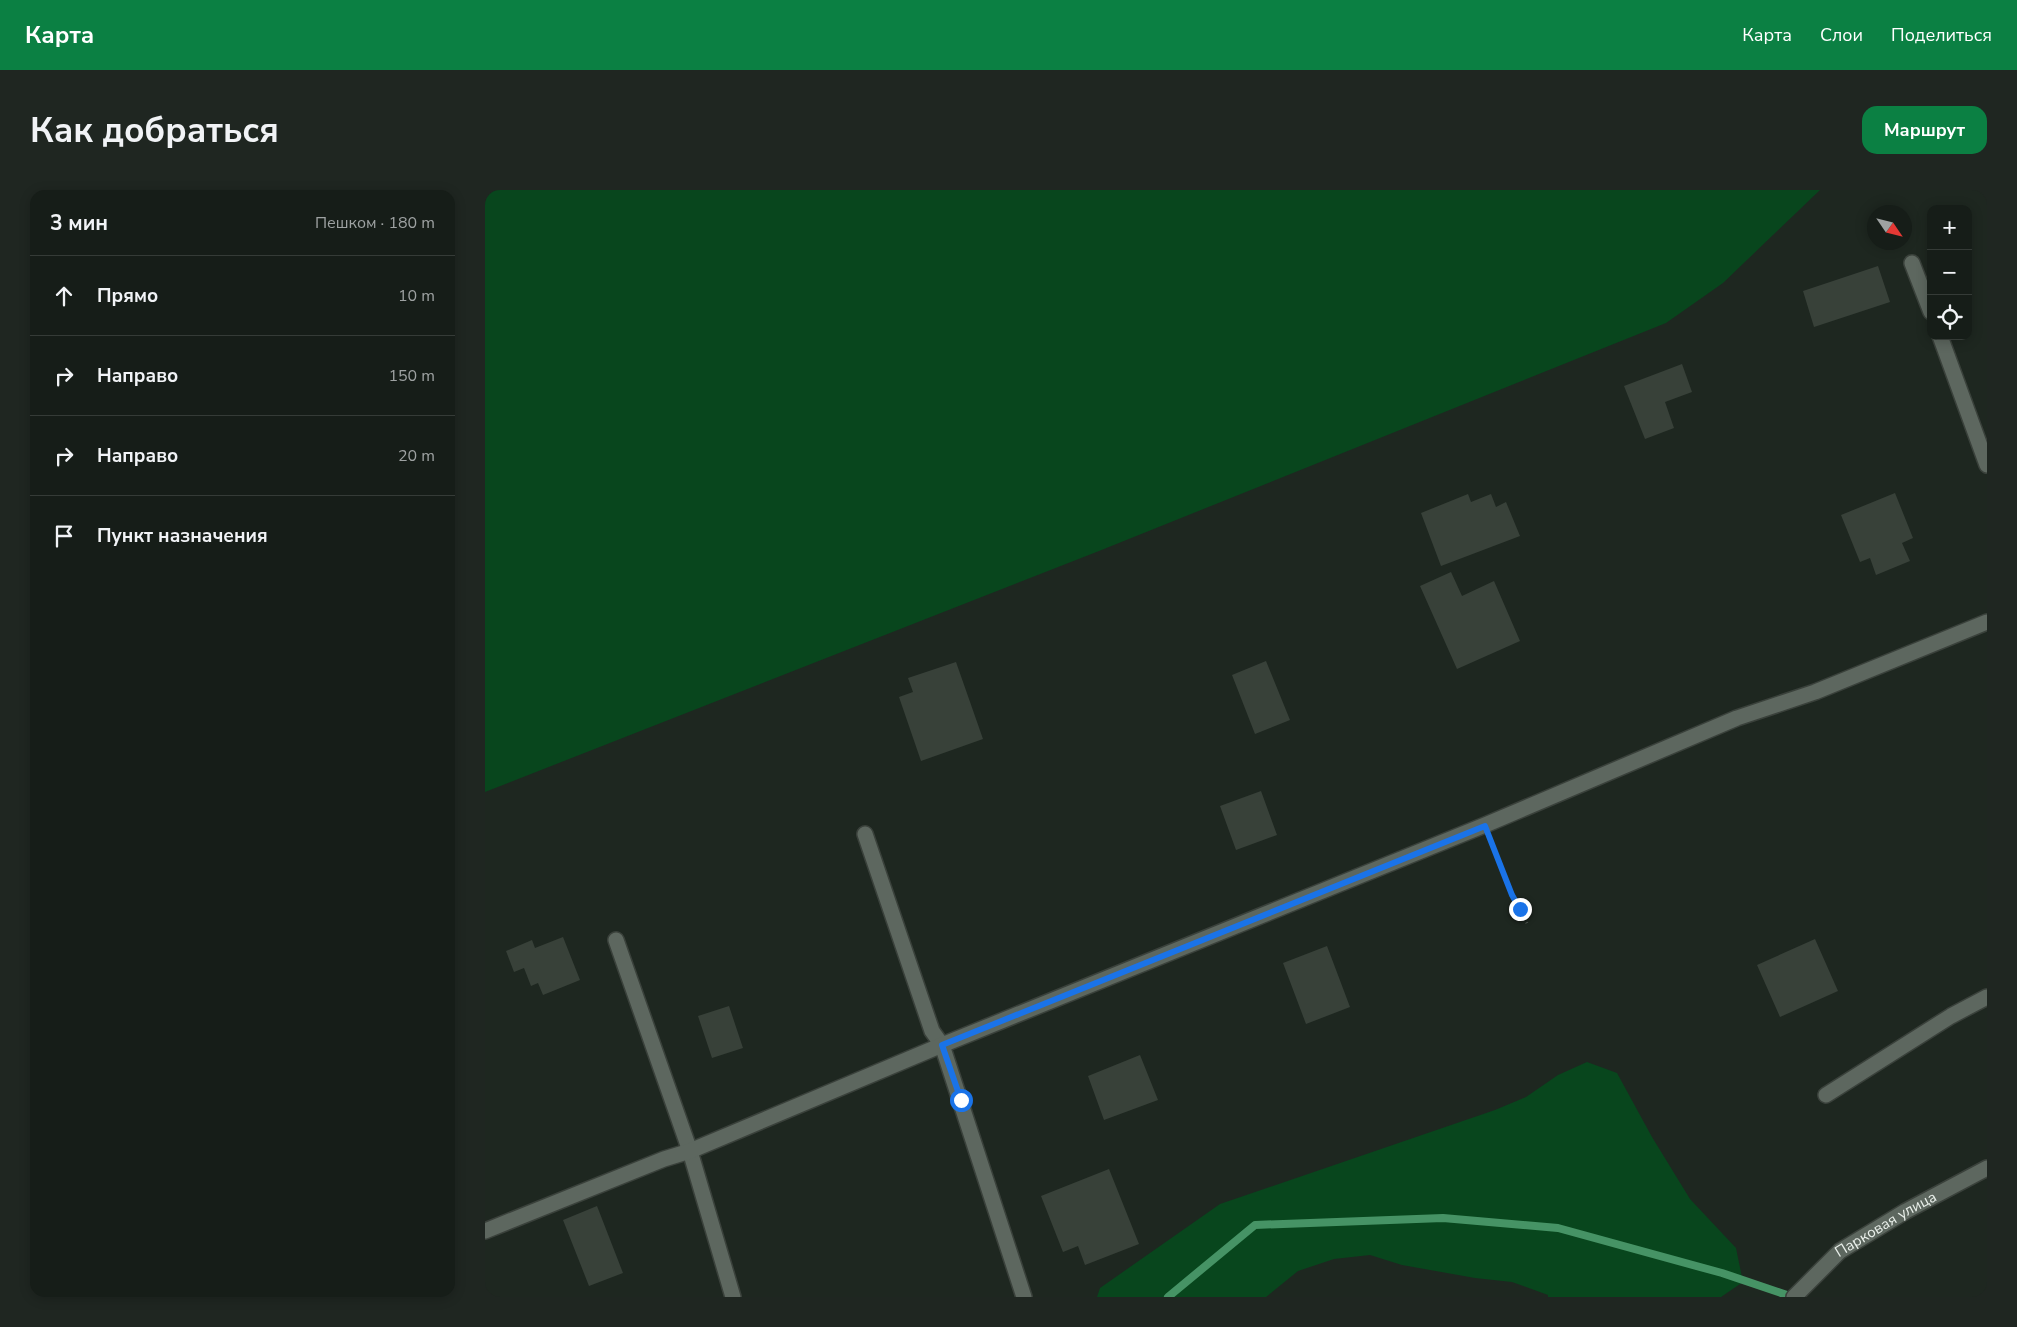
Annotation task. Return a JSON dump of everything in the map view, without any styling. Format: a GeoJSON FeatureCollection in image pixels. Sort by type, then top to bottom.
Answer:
{"type":"FeatureCollection","features":[{"type":"Feature","properties":{"kind":"street"},"geometry":{"type":"LineString","coordinates":[[1913,264],[1927,301]]}},
{"type":"Feature","properties":{"kind":"street"},"geometry":{"type":"LineString","coordinates":[[1942,340],[1987,465]]}},
{"type":"Feature","properties":{"kind":"street"},"geometry":{"type":"LineString","coordinates":[[485,1231],[663,1159],[690,1151],[942,1045],[1485,826],[1737,718],[1815,692],[1987,622]]}},
{"type":"Feature","properties":{"kind":"street"},"geometry":{"type":"LineString","coordinates":[[865,834],[932,1031],[942,1045],[1024,1297]]}},
{"type":"Feature","properties":{"kind":"street"},"geometry":{"type":"LineString","coordinates":[[616,940],[690,1151],[733,1297]]}},
{"type":"Feature","properties":{"kind":"street"},"geometry":{"type":"LineString","coordinates":[[1825,1095],[1951,1016],[1987,997]]}},
{"type":"Feature","properties":{"kind":"street","name":"Парковая улица"},"geometry":{"type":"LineString","coordinates":[[1794,1297],[1840,1251],[1906,1211],[1987,1168]]}},
{"type":"Feature","properties":{"kind":"path"},"geometry":{"type":"LineString","coordinates":[[1485,826],[1512,895],[1527,923]]}},
{"type":"Feature","properties":{"kind":"green space"},"geometry":{"type":"Polygon","coordinates":[[[485,190],[1820,190],[1723,283],[1666,323],[1099,551],[485,792],[485,190]]]}},
{"type":"Feature","properties":{"kind":"green space"},"geometry":{"type":"Polygon","coordinates":[[[1587,1062],[1617,1073],[1652,1137],[1690,1199],[1736,1248],[1743,1282],[1721,1297],[1548,1297],[1548,1295],[1512,1282],[1475,1278],[1402,1265],[1370,1255],[1334,1259],[1298,1271],[1266,1297],[1097,1297],[1100,1288],[1220,1204],[1495,1110],[1526,1097],[1558,1075],[1587,1062]]]}},
{"type":"Feature","properties":{"kind":"building"},"geometry":{"type":"Polygon","coordinates":[[[1878,266],[1890,302],[1814,327],[1803,291],[1878,266]]]}},
{"type":"Feature","properties":{"kind":"building"},"geometry":{"type":"Polygon","coordinates":[[[1682,364],[1692,392],[1665,402],[1674,428],[1645,439],[1624,386],[1682,364]]]}},
{"type":"Feature","properties":{"kind":"building"},"geometry":{"type":"Polygon","coordinates":[[[1895,493],[1913,538],[1902,543],[1910,561],[1876,575],[1870,558],[1860,562],[1841,515],[1895,493]]]}},
{"type":"Feature","properties":{"kind":"building"},"geometry":{"type":"Polygon","coordinates":[[[1468,494],[1471,502],[1491,494],[1496,507],[1506,502],[1520,536],[1441,566],[1421,513],[1468,494]]]}},
{"type":"Feature","properties":{"kind":"building"},"geometry":{"type":"Polygon","coordinates":[[[1451,572],[1462,596],[1494,581],[1520,641],[1457,669],[1420,586],[1451,572]]]}},
{"type":"Feature","properties":{"kind":"building"},"geometry":{"type":"Polygon","coordinates":[[[1266,661],[1290,720],[1255,734],[1232,675],[1266,661]]]}},
{"type":"Feature","properties":{"kind":"building"},"geometry":{"type":"Polygon","coordinates":[[[956,662],[983,739],[921,761],[899,697],[913,692],[908,678],[956,662]]]}},
{"type":"Feature","properties":{"kind":"building"},"geometry":{"type":"Polygon","coordinates":[[[1261,791],[1277,835],[1236,850],[1220,806],[1261,791]]]}},
{"type":"Feature","properties":{"kind":"building"},"geometry":{"type":"Polygon","coordinates":[[[563,937],[580,980],[543,995],[538,983],[531,986],[524,968],[514,972],[506,951],[532,940],[535,948],[563,937]]]}},
{"type":"Feature","properties":{"kind":"building"},"geometry":{"type":"Polygon","coordinates":[[[1815,939],[1838,991],[1780,1017],[1757,965],[1815,939]]]}},
{"type":"Feature","properties":{"kind":"building"},"geometry":{"type":"Polygon","coordinates":[[[1327,946],[1350,1007],[1306,1024],[1283,963],[1327,946]]]}},
{"type":"Feature","properties":{"kind":"building"},"geometry":{"type":"Polygon","coordinates":[[[729,1006],[743,1048],[712,1058],[698,1016],[729,1006]]]}},
{"type":"Feature","properties":{"kind":"building"},"geometry":{"type":"Polygon","coordinates":[[[1140,1055],[1158,1100],[1104,1120],[1088,1076],[1140,1055]]]}},
{"type":"Feature","properties":{"kind":"building"},"geometry":{"type":"Polygon","coordinates":[[[1109,1169],[1139,1244],[1085,1265],[1078,1246],[1063,1252],[1041,1196],[1109,1169]]]}},
{"type":"Feature","properties":{"kind":"building"},"geometry":{"type":"Polygon","coordinates":[[[597,1206],[623,1273],[589,1286],[563,1220],[597,1206]]]}},
{"type":"Feature","properties":{"kind":"waterway"},"geometry":{"type":"LineString","coordinates":[[1168,1297],[1255,1225],[1443,1218],[1558,1228],[1722,1273],[1793,1297]]}},
{"type":"Feature","properties":{"kind":"route"},"geometry":{"type":"LineString","coordinates":[[961,1100],[942,1045],[1485,826],[1512,895],[1520,909]]}}]}
